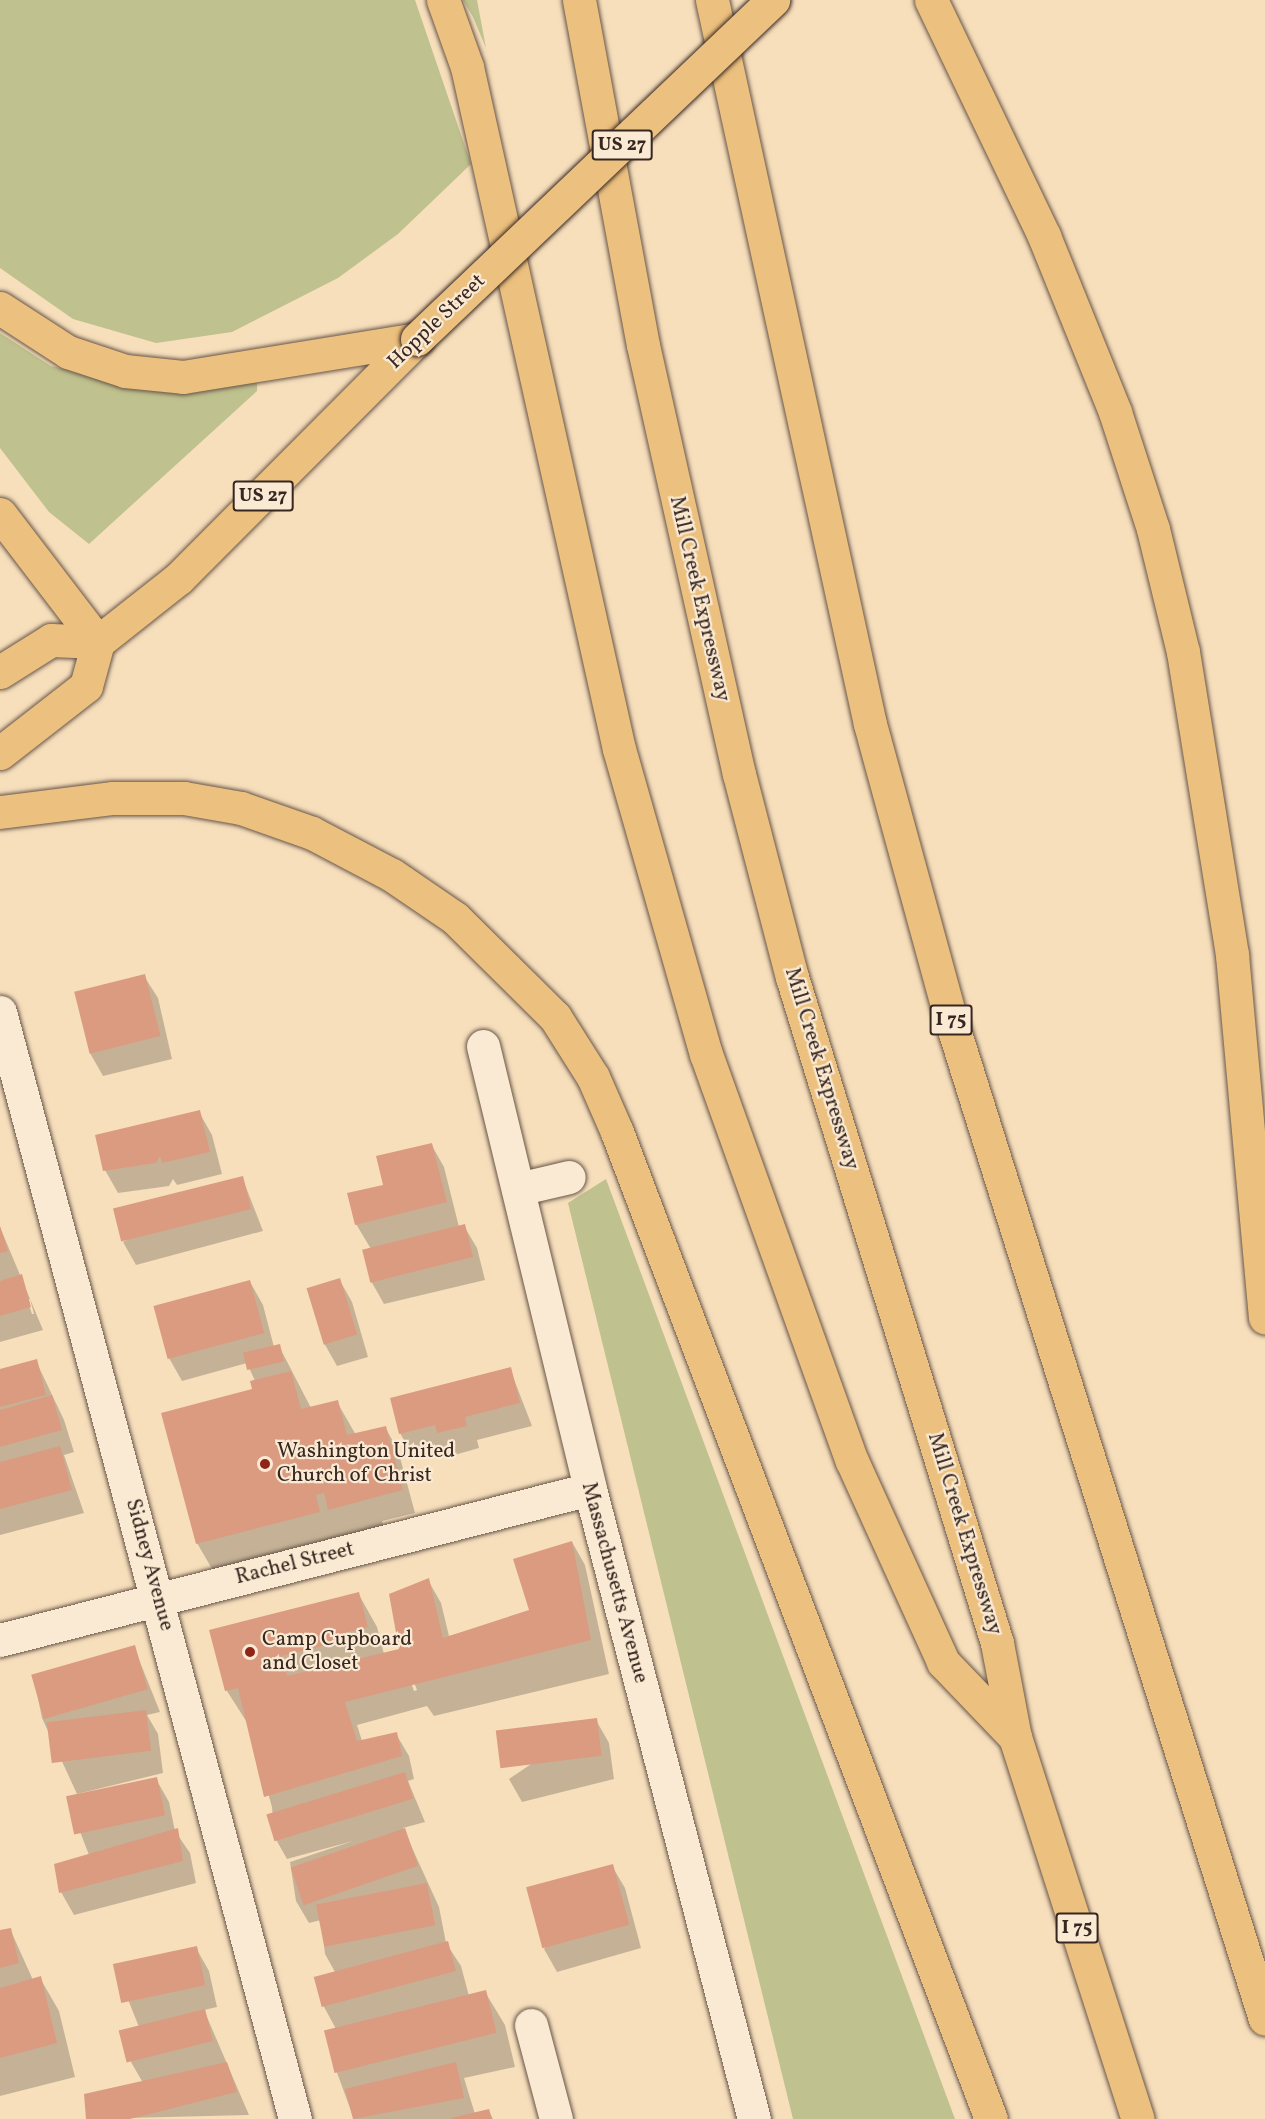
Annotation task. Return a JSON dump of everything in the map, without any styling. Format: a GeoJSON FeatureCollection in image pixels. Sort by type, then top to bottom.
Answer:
{"type":"FeatureCollection","features":[{"type":"Feature","properties":{"kind":"main road"},"geometry":{"type":"LineString","coordinates":[[443,0],[467,67],[619,749],[706,1054],[852,1461],[943,1662],[1015,1737]]}},
{"type":"Feature","properties":{"kind":"main road","name":"Mill Creek Expressway"},"geometry":{"type":"LineString","coordinates":[[579,0],[643,345],[741,785],[796,988],[997,1643],[1015,1737],[1138,2119]]}},
{"type":"Feature","properties":{"kind":"main road","name":"I 75"},"geometry":{"type":"LineString","coordinates":[[712,0],[870,724],[947,1006],[1265,2019]]}},
{"type":"Feature","properties":{"kind":"main road","name":"Hopple Street"},"geometry":{"type":"LineString","coordinates":[[98,642],[179,578],[417,339],[774,0]]}},
{"type":"Feature","properties":{"kind":"main road"},"geometry":{"type":"LineString","coordinates":[[931,0],[1044,236],[1115,412],[1153,529],[1183,652],[1232,955],[1265,1318]]}},
{"type":"Feature","properties":{"kind":"main road"},"geometry":{"type":"LineString","coordinates":[[0,308],[68,352],[124,371],[183,378],[417,339]]}},
{"type":"Feature","properties":{"kind":"main road"},"geometry":{"type":"LineString","coordinates":[[0,514],[98,642]]}},
{"type":"Feature","properties":{"kind":"main road"},"geometry":{"type":"LineString","coordinates":[[0,672],[51,640],[98,642]]}},
{"type":"Feature","properties":{"kind":"main road"},"geometry":{"type":"LineString","coordinates":[[0,753],[86,686],[98,642]]}},
{"type":"Feature","properties":{"kind":"main road"},"geometry":{"type":"LineString","coordinates":[[0,812],[114,798],[184,798],[241,808],[312,833],[392,875],[455,918],[555,1017],[593,1077],[617,1132],[991,2119]]}},
{"type":"Feature","properties":{"kind":"street","name":"Sidney Avenue"},"geometry":{"type":"LineString","coordinates":[[0,1012],[159,1599],[295,2119]]}},
{"type":"Feature","properties":{"kind":"street","name":"Massachusetts Avenue"},"geometry":{"type":"LineString","coordinates":[[483,1046],[590,1489],[754,2119]]}},
{"type":"Feature","properties":{"kind":"street"},"geometry":{"type":"LineString","coordinates":[[518,1189],[569,1178]]}},
{"type":"Feature","properties":{"kind":"street","name":"Rachel Street"},"geometry":{"type":"LineString","coordinates":[[0,1640],[590,1489]]}},
{"type":"Feature","properties":{"kind":"street"},"geometry":{"type":"LineString","coordinates":[[531,2025],[556,2119]]}},
{"type":"Feature","properties":{"kind":"green space"},"geometry":{"type":"Polygon","coordinates":[[[0,0],[415,0],[471,164],[398,234],[338,278],[232,332],[156,343],[73,319],[0,268],[0,0]]]}},
{"type":"Feature","properties":{"kind":"green space"},"geometry":{"type":"Polygon","coordinates":[[[463,0],[477,0],[486,48],[473,17],[463,0]]]}},
{"type":"Feature","properties":{"kind":"green space"},"geometry":{"type":"Polygon","coordinates":[[[0,333],[51,366],[148,388],[257,379],[257,391],[89,544],[49,512],[0,448],[0,333]]]}},
{"type":"Feature","properties":{"kind":"green space"},"geometry":{"type":"Polygon","coordinates":[[[606,1179],[955,2119],[793,2119],[568,1203],[606,1179]]]}},
{"type":"Feature","properties":{"kind":"building"},"geometry":{"type":"Polygon","coordinates":[[[145,974],[160,1036],[90,1054],[74,992],[145,974]]]}},
{"type":"Feature","properties":{"kind":"building"},"geometry":{"type":"Polygon","coordinates":[[[200,1110],[210,1152],[162,1163],[160,1156],[156,1163],[103,1171],[95,1135],[200,1110]]]}},
{"type":"Feature","properties":{"kind":"building"},"geometry":{"type":"Polygon","coordinates":[[[432,1143],[447,1202],[355,1225],[347,1193],[383,1185],[376,1156],[432,1143]]]}},
{"type":"Feature","properties":{"kind":"building"},"geometry":{"type":"Polygon","coordinates":[[[243,1176],[251,1209],[121,1241],[113,1208],[243,1176]]]}},
{"type":"Feature","properties":{"kind":"building"},"geometry":{"type":"Polygon","coordinates":[[[465,1224],[473,1257],[370,1283],[362,1250],[465,1224]]]}},
{"type":"Feature","properties":{"kind":"building"},"geometry":{"type":"Polygon","coordinates":[[[0,1226],[8,1251],[0,1253],[0,1226]]]}},
{"type":"Feature","properties":{"kind":"building"},"geometry":{"type":"Polygon","coordinates":[[[22,1274],[31,1307],[0,1316],[0,1281],[22,1274]]]}},
{"type":"Feature","properties":{"kind":"building"},"geometry":{"type":"Polygon","coordinates":[[[340,1278],[357,1334],[324,1345],[307,1288],[340,1278]]]}},
{"type":"Feature","properties":{"kind":"building"},"geometry":{"type":"Polygon","coordinates":[[[250,1280],[264,1333],[168,1359],[153,1306],[250,1280]]]}},
{"type":"Feature","properties":{"kind":"building"},"geometry":{"type":"Polygon","coordinates":[[[280,1344],[284,1362],[247,1370],[243,1353],[280,1344]]]}},
{"type":"Feature","properties":{"kind":"building"},"geometry":{"type":"Polygon","coordinates":[[[37,1359],[46,1395],[0,1407],[0,1369],[37,1359]]]}},
{"type":"Feature","properties":{"kind":"building"},"geometry":{"type":"Polygon","coordinates":[[[511,1367],[520,1403],[465,1417],[467,1426],[437,1433],[435,1425],[399,1434],[390,1398],[511,1367]]]}},
{"type":"Feature","properties":{"kind":"building","name":"Washington United Church of Christ"},"geometry":{"type":"Polygon","coordinates":[[[291,1371],[301,1409],[338,1400],[347,1435],[386,1426],[403,1490],[328,1510],[324,1493],[316,1495],[320,1512],[196,1544],[161,1413],[252,1389],[250,1381],[291,1371]]]}},
{"type":"Feature","properties":{"kind":"building"},"geometry":{"type":"Polygon","coordinates":[[[52,1395],[62,1430],[0,1447],[0,1410],[52,1395]]]}},
{"type":"Feature","properties":{"kind":"building"},"geometry":{"type":"Polygon","coordinates":[[[60,1446],[72,1490],[0,1509],[0,1462],[60,1446]]]}},
{"type":"Feature","properties":{"kind":"building"},"geometry":{"type":"Polygon","coordinates":[[[572,1541],[591,1640],[345,1702],[357,1741],[397,1732],[402,1756],[264,1797],[238,1688],[225,1691],[209,1630],[359,1592],[368,1627],[336,1635],[338,1642],[282,1656],[287,1676],[399,1649],[389,1594],[429,1578],[443,1638],[529,1610],[513,1559],[572,1541]]]}},
{"type":"Feature","properties":{"kind":"building"},"geometry":{"type":"Polygon","coordinates":[[[135,1645],[148,1689],[44,1719],[31,1675],[135,1645]]]}},
{"type":"Feature","properties":{"kind":"building"},"geometry":{"type":"Polygon","coordinates":[[[146,1710],[151,1751],[52,1763],[47,1722],[146,1710]]]}},
{"type":"Feature","properties":{"kind":"building"},"geometry":{"type":"Polygon","coordinates":[[[597,1718],[602,1756],[500,1768],[496,1730],[597,1718]]]}},
{"type":"Feature","properties":{"kind":"building"},"geometry":{"type":"Polygon","coordinates":[[[405,1772],[413,1799],[275,1841],[266,1814],[405,1772]]]}},
{"type":"Feature","properties":{"kind":"building"},"geometry":{"type":"Polygon","coordinates":[[[157,1777],[165,1815],[74,1834],[66,1796],[157,1777]]]}},
{"type":"Feature","properties":{"kind":"building"},"geometry":{"type":"Polygon","coordinates":[[[178,1828],[183,1861],[59,1893],[54,1864],[178,1828]]]}},
{"type":"Feature","properties":{"kind":"building"},"geometry":{"type":"Polygon","coordinates":[[[405,1828],[418,1866],[304,1905],[291,1867],[405,1828]]]}},
{"type":"Feature","properties":{"kind":"building"},"geometry":{"type":"Polygon","coordinates":[[[613,1864],[629,1925],[542,1948],[526,1887],[613,1864]]]}},
{"type":"Feature","properties":{"kind":"building"},"geometry":{"type":"Polygon","coordinates":[[[427,1883],[435,1925],[324,1947],[316,1905],[427,1883]]]}},
{"type":"Feature","properties":{"kind":"building"},"geometry":{"type":"Polygon","coordinates":[[[11,1928],[19,1963],[0,1968],[0,1930],[11,1928]]]}},
{"type":"Feature","properties":{"kind":"building"},"geometry":{"type":"Polygon","coordinates":[[[448,1941],[456,1971],[322,2007],[314,1977],[448,1941]]]}},
{"type":"Feature","properties":{"kind":"building"},"geometry":{"type":"Polygon","coordinates":[[[197,1946],[205,1985],[121,2003],[113,1964],[197,1946]]]}},
{"type":"Feature","properties":{"kind":"building"},"geometry":{"type":"Polygon","coordinates":[[[41,1976],[57,2043],[0,2058],[0,1988],[41,1976]]]}},
{"type":"Feature","properties":{"kind":"building"},"geometry":{"type":"Polygon","coordinates":[[[486,1990],[497,2033],[335,2073],[324,2030],[486,1990]]]}},
{"type":"Feature","properties":{"kind":"building"},"geometry":{"type":"Polygon","coordinates":[[[205,2009],[213,2041],[127,2063],[119,2031],[205,2009]]]}},
{"type":"Feature","properties":{"kind":"building"},"geometry":{"type":"Polygon","coordinates":[[[227,2062],[237,2092],[130,2119],[86,2119],[84,2094],[227,2062]]]}},
{"type":"Feature","properties":{"kind":"building"},"geometry":{"type":"Polygon","coordinates":[[[456,2062],[464,2098],[353,2119],[345,2089],[456,2062]]]}},
{"type":"Feature","properties":{"kind":"building"},"geometry":{"type":"Polygon","coordinates":[[[489,2109],[492,2119],[451,2119],[451,2118],[489,2109]]]}},
{"type":"Feature","properties":{"kind":"place","name":"Washington United Church of Christ"},"geometry":{"type":"Point","coordinates":[265,1464]}},
{"type":"Feature","properties":{"kind":"place","name":"Camp Cupboard and Closet"},"geometry":{"type":"Point","coordinates":[250,1652]}}]}
